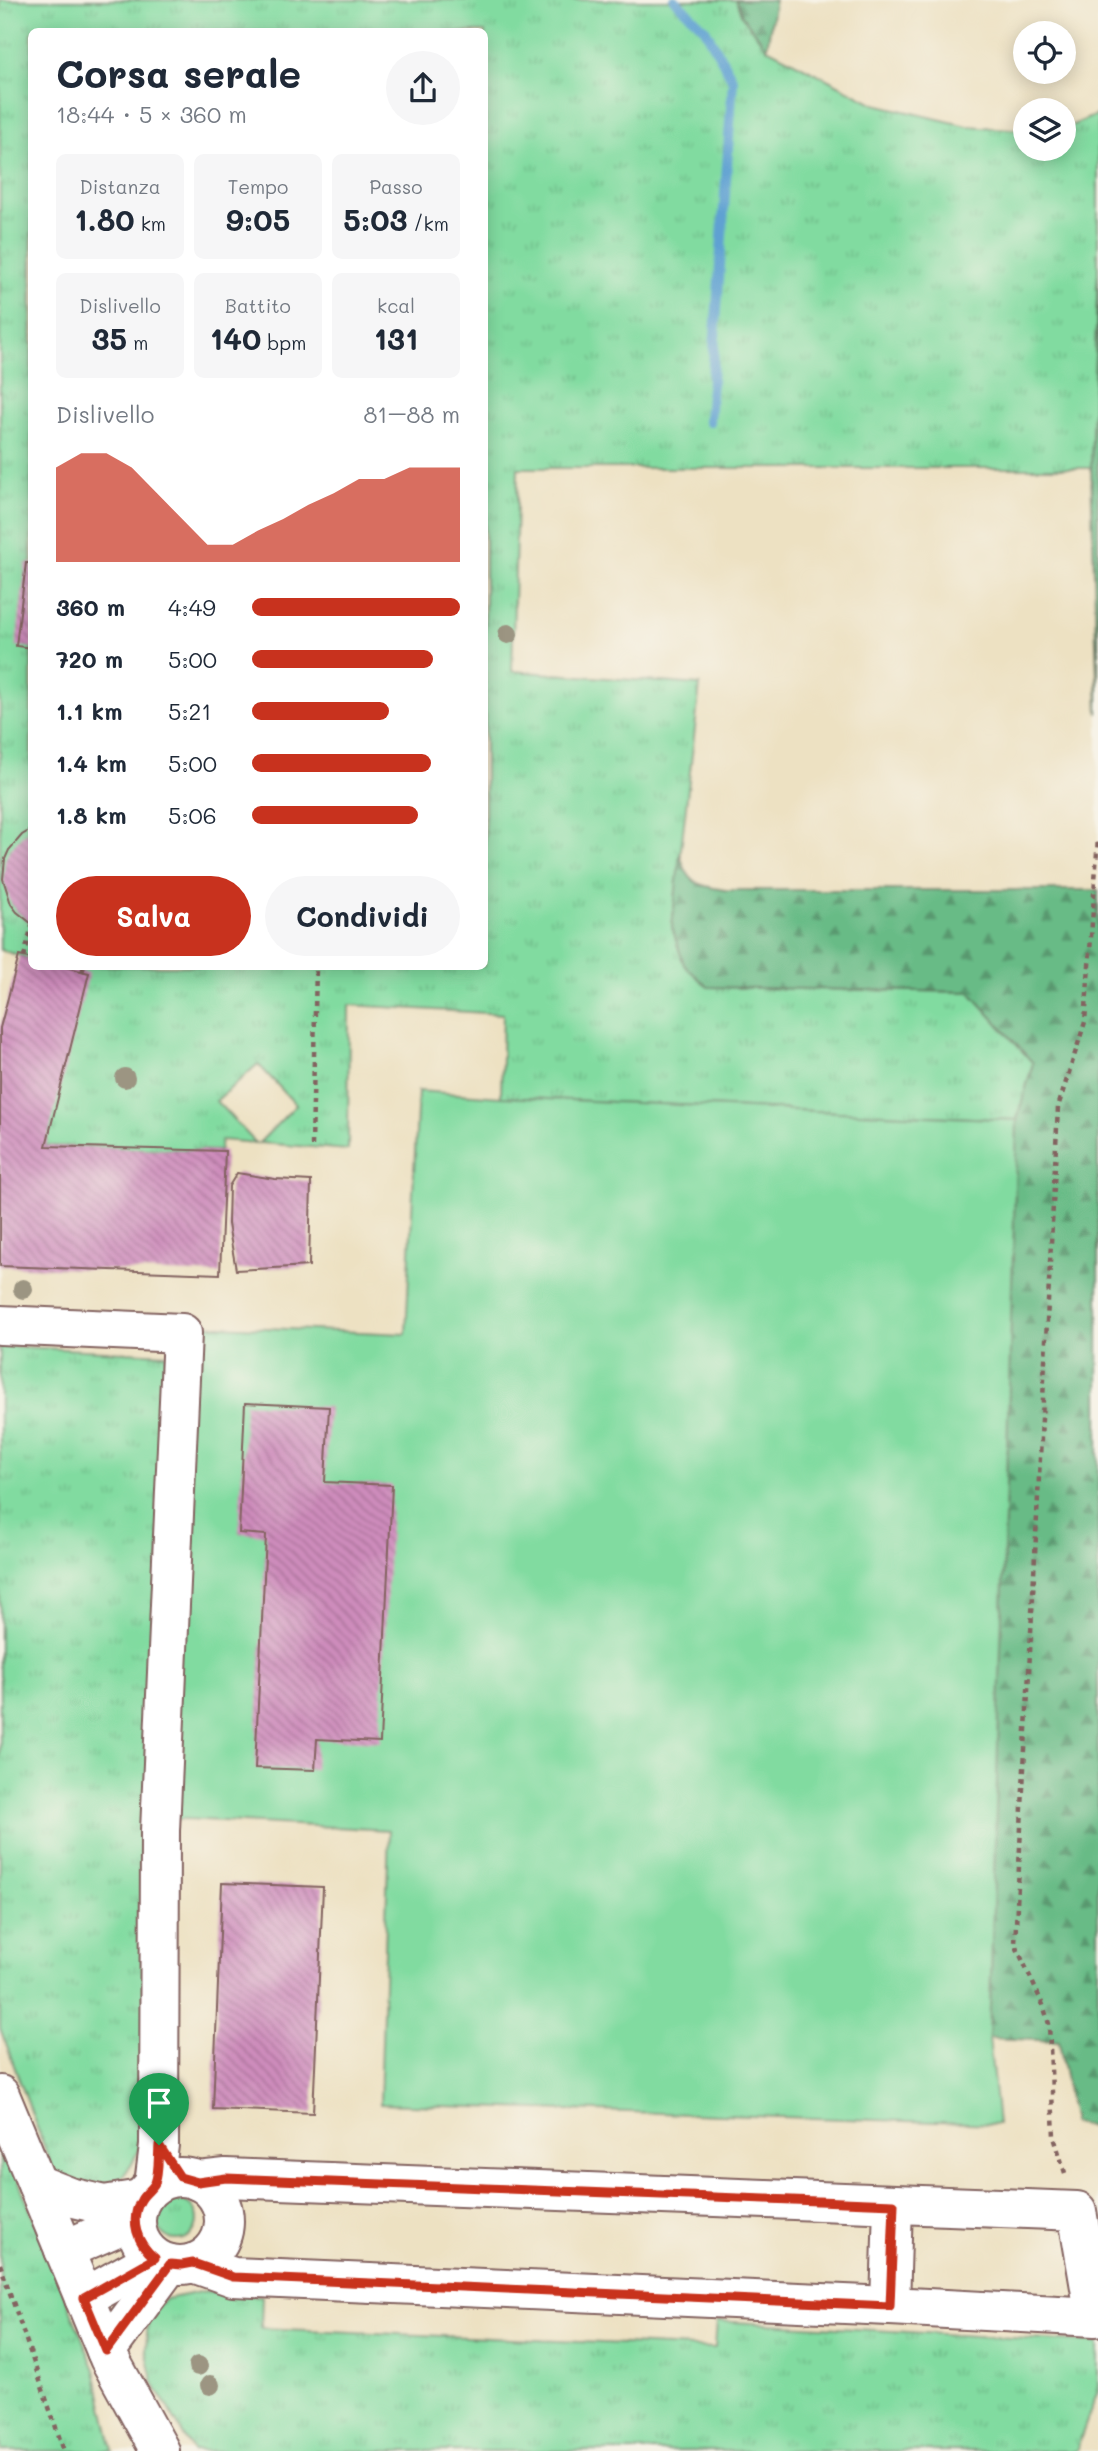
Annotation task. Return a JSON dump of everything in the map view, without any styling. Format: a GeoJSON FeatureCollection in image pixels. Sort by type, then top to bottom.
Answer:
{"type":"FeatureCollection","features":[{"type":"Feature","properties":{"kind":"street"},"geometry":{"type":"LineString","coordinates":[[0,1325],[182,1333],[160,1831],[159,2145],[162,2192],[139,2238],[145,2249],[173,2262],[233,2277],[890,2306],[1095,2318],[1077,2211],[226,2178],[162,2192],[104,2206],[37,2184]]}},
{"type":"Feature","properties":{"kind":"street"},"geometry":{"type":"LineString","coordinates":[[0,2095],[108,2355],[160,2451]]}},
{"type":"Feature","properties":{"kind":"street"},"geometry":{"type":"LineString","coordinates":[[64,2250],[162,2192],[209,2188],[223,2211],[221,2237],[205,2257],[173,2262],[84,2298]]}},
{"type":"Feature","properties":{"kind":"street"},"geometry":{"type":"LineString","coordinates":[[890,2306],[894,2204]]}},
{"type":"Feature","properties":{"kind":"street"},"geometry":{"type":"LineString","coordinates":[[132,2451],[108,2355],[173,2262]]}},
{"type":"Feature","properties":{"kind":"path"},"geometry":{"type":"LineString","coordinates":[[1077,2211],[1054,2137],[1049,2024],[1015,1944],[1058,1107],[1085,1022],[1098,838]]}},
{"type":"Feature","properties":{"kind":"path"},"geometry":{"type":"LineString","coordinates":[[24,957],[28,941]]}},
{"type":"Feature","properties":{"kind":"path"},"geometry":{"type":"LineString","coordinates":[[313,1146],[316,970]]}},
{"type":"Feature","properties":{"kind":"path"},"geometry":{"type":"LineString","coordinates":[[0,2263],[64,2451]]}},
{"type":"Feature","properties":{"kind":"green space"},"geometry":{"type":"Polygon","coordinates":[[[0,0],[736,0],[742,16],[767,48],[875,104],[967,126],[1013,129],[1013,161],[1076,161],[1076,124],[1098,114],[1098,272],[1091,468],[518,468],[512,671],[700,685],[672,927],[684,965],[708,987],[970,992],[1033,1063],[1017,1120],[501,1097],[503,1014],[349,1005],[348,1150],[259,1143],[296,1105],[258,1064],[216,1101],[256,1143],[221,1140],[219,1151],[46,1146],[61,970],[488,970],[488,28],[28,28],[28,958],[0,950],[0,0]]]}},
{"type":"Feature","properties":{"kind":"green space"},"geometry":{"type":"Polygon","coordinates":[[[736,0],[775,0],[767,48],[742,16],[736,0]]]}},
{"type":"Feature","properties":{"kind":"green space"},"geometry":{"type":"Polygon","coordinates":[[[1098,272],[1098,714],[1091,468],[1098,272]]]}},
{"type":"Feature","properties":{"kind":"green space"},"geometry":{"type":"Polygon","coordinates":[[[680,853],[686,871],[694,881],[725,890],[1098,890],[1098,2128],[1073,2123],[1059,2041],[989,2038],[1017,1120],[1033,1063],[970,992],[708,987],[684,965],[672,927],[680,853]]]}},
{"type":"Feature","properties":{"kind":"green space"},"geometry":{"type":"Polygon","coordinates":[[[418,1091],[1017,1120],[989,2038],[998,2124],[380,2104],[389,1830],[166,1818],[194,1325],[406,1334],[418,1091]]]}},
{"type":"Feature","properties":{"kind":"green space"},"geometry":{"type":"Polygon","coordinates":[[[0,1346],[166,1354],[141,2144],[132,2164],[119,2181],[92,2187],[54,2173],[0,2028],[0,1346]]]}},
{"type":"Feature","properties":{"kind":"green space"},"geometry":{"type":"Polygon","coordinates":[[[0,2135],[95,2370],[113,2451],[0,2451],[0,2135]]]}},
{"type":"Feature","properties":{"kind":"green space"},"geometry":{"type":"Polygon","coordinates":[[[177,2200],[191,2206],[197,2220],[191,2234],[177,2240],[163,2234],[157,2220],[163,2206],[177,2200]]]}},
{"type":"Feature","properties":{"kind":"green space"},"geometry":{"type":"Polygon","coordinates":[[[205,2291],[262,2296],[261,2328],[715,2348],[717,2321],[1098,2343],[1098,2390],[1076,2451],[193,2451],[154,2384],[146,2349],[148,2319],[165,2299],[205,2291]]]}},
{"type":"Feature","properties":{"kind":"building"},"geometry":{"type":"Polygon","coordinates":[[[26,563],[28,563],[28,648],[16,646],[26,563]]]}},
{"type":"Feature","properties":{"kind":"building"},"geometry":{"type":"Polygon","coordinates":[[[28,831],[28,921],[11,904],[3,879],[5,859],[22,835],[28,831]]]}},
{"type":"Feature","properties":{"kind":"building"},"geometry":{"type":"Polygon","coordinates":[[[19,956],[28,958],[28,970],[77,970],[89,973],[46,1146],[225,1151],[220,1274],[0,1266],[0,1028],[19,956]]]}},
{"type":"Feature","properties":{"kind":"building"},"geometry":{"type":"Polygon","coordinates":[[[237,1173],[311,1181],[309,1266],[236,1270],[228,1224],[229,1186],[237,1173]]]}},
{"type":"Feature","properties":{"kind":"building"},"geometry":{"type":"Polygon","coordinates":[[[245,1403],[329,1407],[325,1482],[392,1485],[380,1742],[317,1739],[315,1770],[255,1768],[266,1535],[239,1533],[245,1403]]]}},
{"type":"Feature","properties":{"kind":"building"},"geometry":{"type":"Polygon","coordinates":[[[222,1883],[323,1887],[313,2113],[213,2109],[222,1883]]]}},
{"type":"Feature","properties":{"kind":"waterway"},"geometry":{"type":"LineString","coordinates":[[675,0],[705,29],[733,80],[709,422]]}},
{"type":"Feature","properties":{"kind":"route"},"geometry":{"type":"LineString","coordinates":[[159,2145],[180,2177],[198,2182],[226,2178],[894,2204],[890,2306],[233,2277],[193,2263],[170,2264],[106,2351],[84,2298],[155,2258],[145,2249],[139,2238],[135,2219],[141,2199],[154,2185],[159,2145]]}}]}
